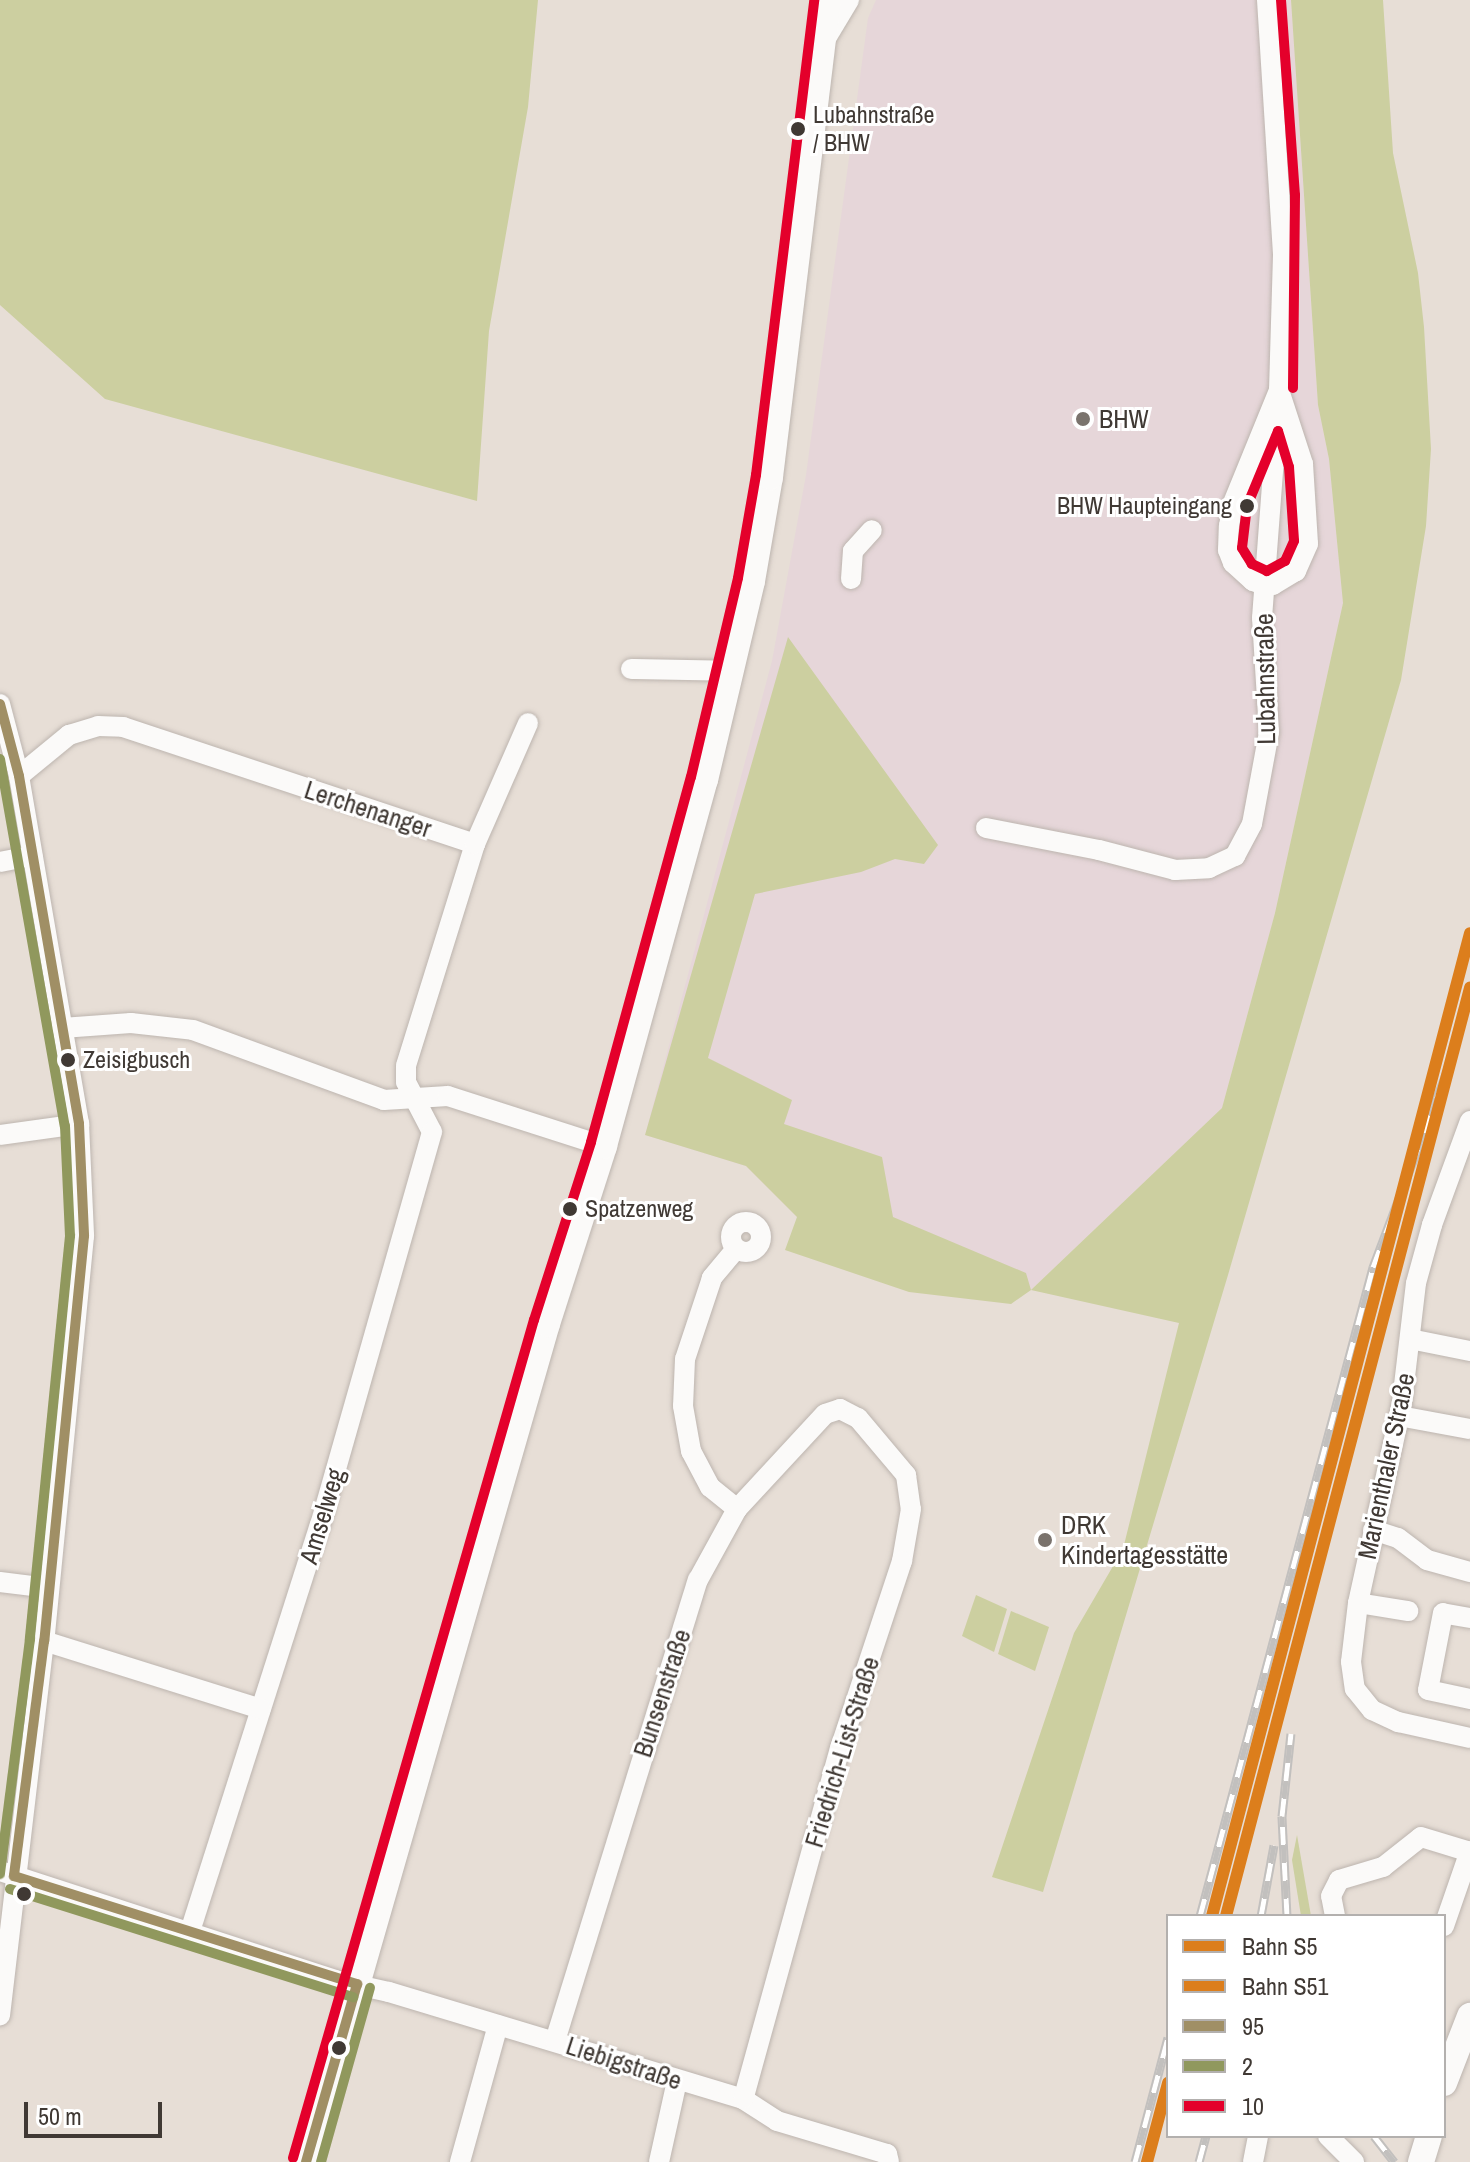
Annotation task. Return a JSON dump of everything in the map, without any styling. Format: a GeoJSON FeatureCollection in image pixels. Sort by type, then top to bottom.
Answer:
{"type":"FeatureCollection","features":[{"type":"Feature","properties":{"kind":"main road"},"geometry":{"type":"LineString","coordinates":[[306,2162],[543,1339],[604,1146],[705,780],[731,671],[770,477],[828,0]]}},
{"type":"Feature","properties":{"kind":"main road"},"geometry":{"type":"LineString","coordinates":[[1446,2078],[1470,2016]]}},
{"type":"Feature","properties":{"kind":"street"},"geometry":{"type":"LineString","coordinates":[[823,43],[849,0]]}},
{"type":"Feature","properties":{"kind":"street","name":"Lubahnstraße"},"geometry":{"type":"LineString","coordinates":[[986,828],[1099,850],[1175,870],[1209,868],[1235,856],[1252,824],[1266,763],[1269,732],[1262,618],[1279,390],[1281,196],[1267,0]]}},
{"type":"Feature","properties":{"kind":"street"},"geometry":{"type":"LineString","coordinates":[[1279,390],[1303,464],[1308,544],[1296,571],[1273,585],[1264,585],[1253,581],[1233,563],[1228,550],[1229,526],[1233,503],[1279,390]]}},
{"type":"Feature","properties":{"kind":"street"},"geometry":{"type":"LineString","coordinates":[[851,579],[853,551],[872,530]]}},
{"type":"Feature","properties":{"kind":"street"},"geometry":{"type":"LineString","coordinates":[[631,669],[731,671]]}},
{"type":"Feature","properties":{"kind":"street"},"geometry":{"type":"LineString","coordinates":[[0,704],[19,776],[79,1124],[84,1236],[44,1641],[7,1874],[11,1936],[0,2015]]}},
{"type":"Feature","properties":{"kind":"street"},"geometry":{"type":"LineString","coordinates":[[414,1099],[406,1082],[406,1066],[475,844],[528,723]]}},
{"type":"Feature","properties":{"kind":"street","name":"Lerchenanger"},"geometry":{"type":"LineString","coordinates":[[19,776],[69,735],[98,726],[123,727],[475,844]]}},
{"type":"Feature","properties":{"kind":"street"},"geometry":{"type":"LineString","coordinates":[[0,862],[32,856]]}},
{"type":"Feature","properties":{"kind":"street"},"geometry":{"type":"LineString","coordinates":[[62,1028],[131,1023],[193,1030],[384,1100],[414,1099],[435,1094],[448,1096],[604,1146]]}},
{"type":"Feature","properties":{"kind":"street","name":"Amselweg"},"geometry":{"type":"LineString","coordinates":[[189,1934],[320,1524],[432,1132],[414,1099]]}},
{"type":"Feature","properties":{"kind":"street","name":"Marienthaler Straße"},"geometry":{"type":"LineString","coordinates":[[1470,1121],[1432,1225],[1416,1283],[1399,1416],[1358,1603],[1351,1675],[1362,1700],[1372,1710],[1398,1722],[1470,1738]]}},
{"type":"Feature","properties":{"kind":"street"},"geometry":{"type":"LineString","coordinates":[[0,1135],[79,1124]]}},
{"type":"Feature","properties":{"kind":"street"},"geometry":{"type":"LineString","coordinates":[[736,1249],[712,1278],[685,1359],[683,1406],[691,1451],[710,1487],[737,1509]]}},
{"type":"Feature","properties":{"kind":"street"},"geometry":{"type":"LineString","coordinates":[[1410,1339],[1470,1351]]}},
{"type":"Feature","properties":{"kind":"street","name":"Bunsenstraße"},"geometry":{"type":"LineString","coordinates":[[555,2041],[698,1580],[737,1509],[825,1414],[840,1409],[858,1418]]}},
{"type":"Feature","properties":{"kind":"street"},"geometry":{"type":"LineString","coordinates":[[1399,1416],[1470,1429]]}},
{"type":"Feature","properties":{"kind":"street","name":"Friedrich-List-Straße"},"geometry":{"type":"LineString","coordinates":[[743,2099],[840,1748],[902,1561],[911,1509],[906,1475],[858,1418]]}},
{"type":"Feature","properties":{"kind":"street"},"geometry":{"type":"LineString","coordinates":[[1373,1530],[1398,1538],[1427,1560],[1470,1572]]}},
{"type":"Feature","properties":{"kind":"street"},"geometry":{"type":"LineString","coordinates":[[0,1582],[48,1588]]}},
{"type":"Feature","properties":{"kind":"street"},"geometry":{"type":"LineString","coordinates":[[1358,1603],[1408,1611]]}},
{"type":"Feature","properties":{"kind":"street"},"geometry":{"type":"LineString","coordinates":[[1470,1618],[1443,1613],[1428,1690],[1470,1699]]}},
{"type":"Feature","properties":{"kind":"street"},"geometry":{"type":"LineString","coordinates":[[44,1641],[261,1709]]}},
{"type":"Feature","properties":{"kind":"street"},"geometry":{"type":"LineString","coordinates":[[1335,1914],[1331,1896],[1339,1880],[1383,1867],[1421,1837],[1470,1851],[1446,1920]]}},
{"type":"Feature","properties":{"kind":"street","name":"Liebigstraße"},"geometry":{"type":"LineString","coordinates":[[7,1874],[189,1934],[743,2099],[777,2121],[888,2158]]}},
{"type":"Feature","properties":{"kind":"street"},"geometry":{"type":"LineString","coordinates":[[460,2162],[498,2025]]}},
{"type":"Feature","properties":{"kind":"street"},"geometry":{"type":"LineString","coordinates":[[659,2162],[677,2081]]}},
{"type":"Feature","properties":{"kind":"street"},"geometry":{"type":"LineString","coordinates":[[1253,2162],[1258,2138]]}},
{"type":"Feature","properties":{"kind":"shaded area"},"geometry":{"type":"Polygon","coordinates":[[[876,0],[1291,0],[1318,405],[1329,459],[1343,603],[1275,913],[1222,1108],[1031,1290],[797,1217],[746,1166],[645,1135],[772,661],[806,475],[868,18],[876,0]]]}},
{"type":"Feature","properties":{"kind":"green space"},"geometry":{"type":"Polygon","coordinates":[[[0,0],[538,0],[528,107],[489,331],[477,501],[105,399],[0,305],[0,0]]]}},
{"type":"Feature","properties":{"kind":"green space"},"geometry":{"type":"Polygon","coordinates":[[[1291,0],[1383,0],[1393,153],[1418,273],[1431,449],[1426,526],[1401,680],[1228,1275],[1043,1892],[992,1877],[1074,1633],[1123,1549],[1179,1323],[1031,1290],[1222,1108],[1275,913],[1343,603],[1329,459],[1318,405],[1291,0]]]}},
{"type":"Feature","properties":{"kind":"green space"},"geometry":{"type":"Polygon","coordinates":[[[788,637],[938,845],[924,864],[895,859],[861,872],[755,894],[708,1058],[792,1100],[784,1124],[882,1157],[893,1217],[1026,1273],[1031,1290],[1011,1304],[909,1292],[785,1250],[797,1217],[746,1166],[645,1135],[788,637]]]}},
{"type":"Feature","properties":{"kind":"green space"},"geometry":{"type":"Polygon","coordinates":[[[976,1595],[1007,1609],[994,1652],[962,1636],[976,1595]]]}},
{"type":"Feature","properties":{"kind":"green space"},"geometry":{"type":"Polygon","coordinates":[[[1011,1611],[1049,1627],[1035,1671],[998,1654],[1011,1611]]]}},
{"type":"Feature","properties":{"kind":"green space"},"geometry":{"type":"Polygon","coordinates":[[[1297,1835],[1311,1914],[1301,1914],[1292,1860],[1297,1835]]]}},
{"type":"Feature","properties":{"kind":"railway"},"geometry":{"type":"LineString","coordinates":[[1201,1914],[1373,1267],[1454,1053]]}},
{"type":"Feature","properties":{"kind":"railway"},"geometry":{"type":"LineString","coordinates":[[1287,1914],[1282,1816],[1291,1733]]}},
{"type":"Feature","properties":{"kind":"railway"},"geometry":{"type":"LineString","coordinates":[[1261,1914],[1274,1845]]}},
{"type":"Feature","properties":{"kind":"railway"},"geometry":{"type":"LineString","coordinates":[[1135,2162],[1166,2045]]}},
{"type":"Feature","properties":{"kind":"railway"},"geometry":{"type":"LineString","coordinates":[[1199,2162],[1205,2138]]}},
{"type":"Feature","properties":{"kind":"railway"},"geometry":{"type":"LineString","coordinates":[[1376,2138],[1394,2162]]}},
{"type":"Feature","properties":{"kind":"rail line","name":"S5"},"geometry":{"type":"LineString","coordinates":[[1213,1914],[1470,933]]}},
{"type":"Feature","properties":{"kind":"rail line","name":"S51"},"geometry":{"type":"LineString","coordinates":[[1227,1914],[1470,988]]}},
{"type":"Feature","properties":{"kind":"rail line","name":"S5"},"geometry":{"type":"LineString","coordinates":[[1147,2162],[1166,2091]]}},
{"type":"Feature","properties":{"kind":"transit line","name":"10"},"geometry":{"type":"LineString","coordinates":[[293,2158],[534,1320],[591,1142],[691,777],[738,578],[756,475],[814,0]]}},
{"type":"Feature","properties":{"kind":"transit line","name":"10"},"geometry":{"type":"LineString","coordinates":[[1281,0],[1295,195],[1293,388]]}},
{"type":"Feature","properties":{"kind":"transit line","name":"10"},"geometry":{"type":"LineString","coordinates":[[1278,431],[1289,467],[1294,541],[1285,561],[1267,571],[1252,564],[1242,548],[1247,506],[1278,431]]}},
{"type":"Feature","properties":{"kind":"transit line","name":"95"},"geometry":{"type":"LineString","coordinates":[[0,704],[19,776],[79,1124],[84,1236],[44,1641],[14,1876]]}},
{"type":"Feature","properties":{"kind":"transit line","name":"2"},"geometry":{"type":"LineString","coordinates":[[0,759],[65,1126],[70,1236],[30,1639],[0,1874]]}},
{"type":"Feature","properties":{"kind":"transit line","name":"95"},"geometry":{"type":"LineString","coordinates":[[14,1876],[357,1984]]}},
{"type":"Feature","properties":{"kind":"transit line","name":"2"},"geometry":{"type":"LineString","coordinates":[[10,1889],[353,1997]]}},
{"type":"Feature","properties":{"kind":"transit line","name":"95"},"geometry":{"type":"LineString","coordinates":[[306,2162],[357,1984]]}},
{"type":"Feature","properties":{"kind":"transit line","name":"2"},"geometry":{"type":"LineString","coordinates":[[321,2162],[370,1988]]}},
{"type":"Feature","properties":{"kind":"place","name":"Lubahnstraße / BHW"},"geometry":{"type":"Point","coordinates":[798,129]}},
{"type":"Feature","properties":{"kind":"place","name":"BHW"},"geometry":{"type":"Point","coordinates":[1083,419]}},
{"type":"Feature","properties":{"kind":"place","name":"BHW Haupteingang"},"geometry":{"type":"Point","coordinates":[1247,506]}},
{"type":"Feature","properties":{"kind":"place","name":"Zeisigbusch"},"geometry":{"type":"Point","coordinates":[68,1060]}},
{"type":"Feature","properties":{"kind":"place","name":"Spatzenweg"},"geometry":{"type":"Point","coordinates":[570,1209]}},
{"type":"Feature","properties":{"kind":"place","name":"DRK Kindertagesstätte"},"geometry":{"type":"Point","coordinates":[1045,1540]}}]}
